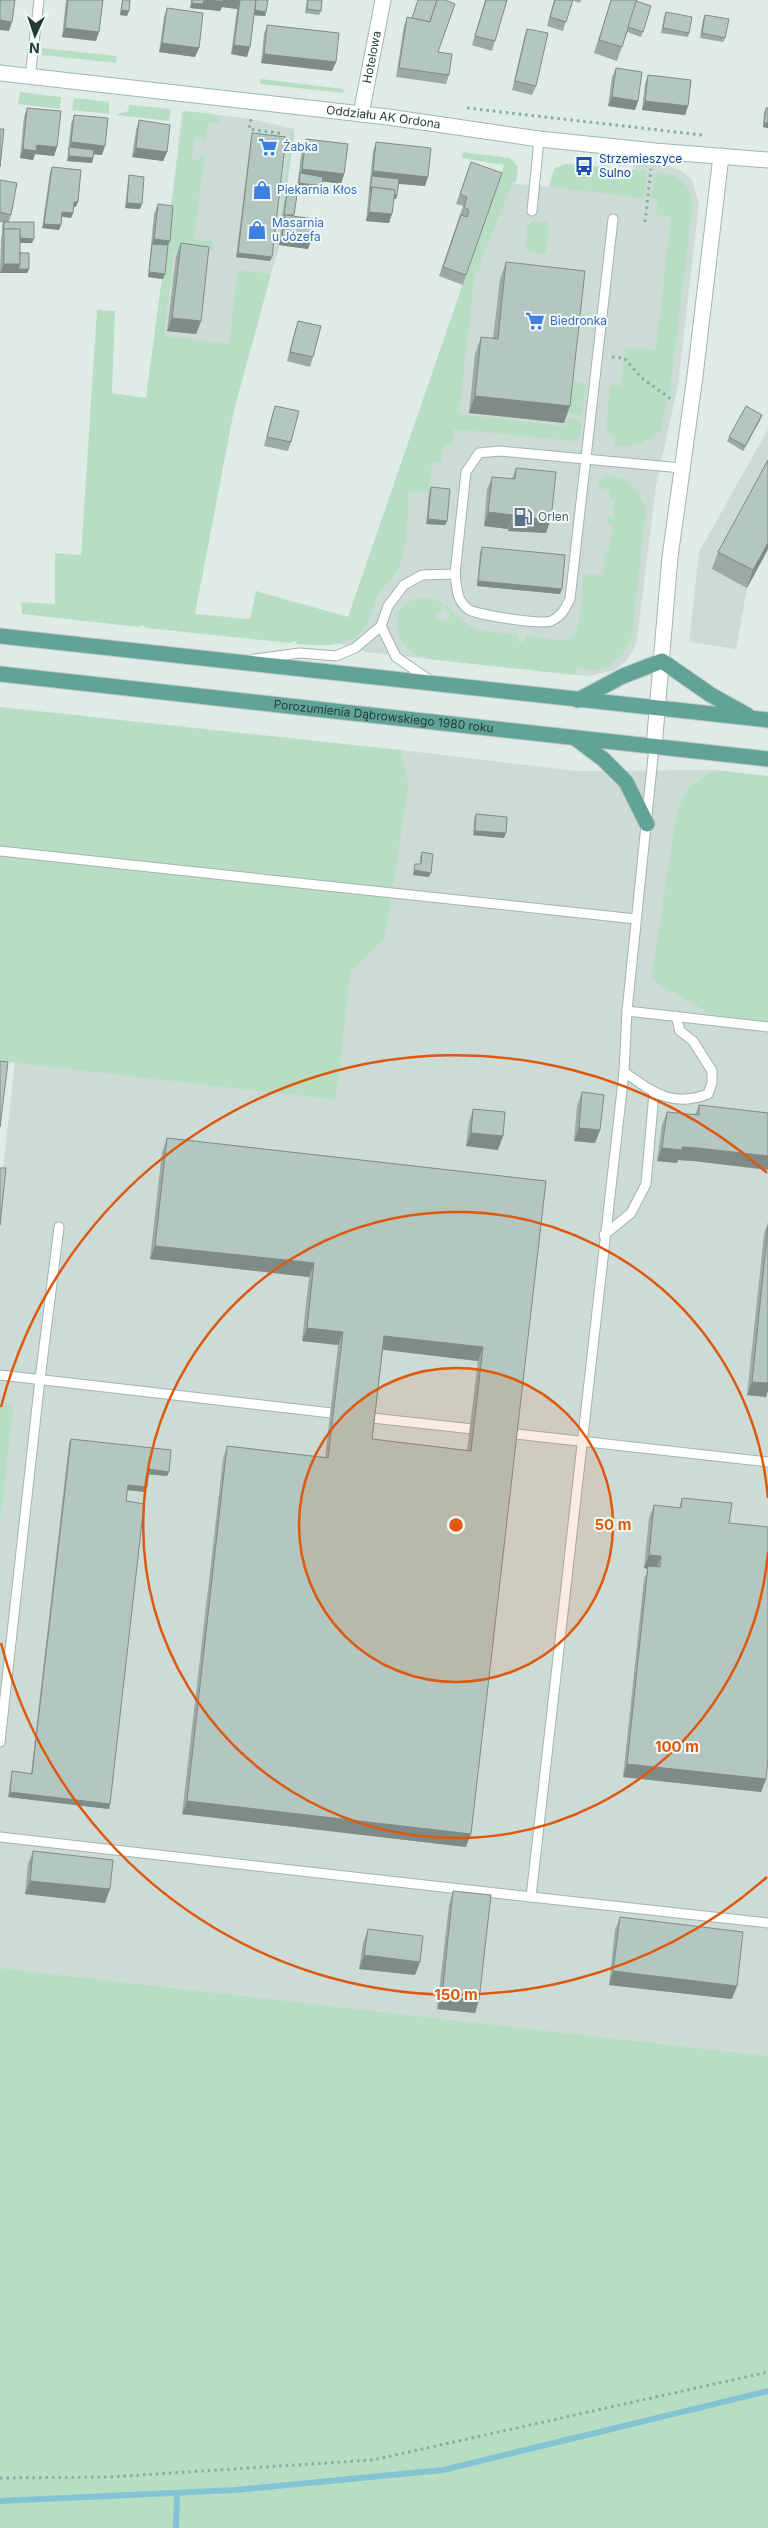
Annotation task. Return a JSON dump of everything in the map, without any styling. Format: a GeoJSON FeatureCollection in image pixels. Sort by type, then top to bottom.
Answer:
{"type":"FeatureCollection","features":[{"type":"Feature","properties":{"kind":"main road"},"geometry":{"type":"LineString","coordinates":[[0,636],[760,719]]}},
{"type":"Feature","properties":{"kind":"main road"},"geometry":{"type":"LineString","coordinates":[[578,700],[623,676],[662,661],[711,695],[760,719]]}},
{"type":"Feature","properties":{"kind":"main road","name":"Porozumienia Dąbrowskiego 1980 roku"},"geometry":{"type":"LineString","coordinates":[[0,674],[768,759]]}},
{"type":"Feature","properties":{"kind":"main road"},"geometry":{"type":"LineString","coordinates":[[574,737],[603,759],[626,782],[647,824]]}},
{"type":"Feature","properties":{"kind":"street","name":"Hotelowa"},"geometry":{"type":"LineString","coordinates":[[361,114],[383,0]]}},
{"type":"Feature","properties":{"kind":"street","name":"Oddziału AK Ordona"},"geometry":{"type":"LineString","coordinates":[[0,73],[361,114],[539,138],[768,160]]}},
{"type":"Feature","properties":{"kind":"street"},"geometry":{"type":"LineString","coordinates":[[654,747],[670,557],[721,156]]}},
{"type":"Feature","properties":{"kind":"lane"},"geometry":{"type":"LineString","coordinates":[[30,77],[39,0]]}},
{"type":"Feature","properties":{"kind":"lane"},"geometry":{"type":"LineString","coordinates":[[532,211],[539,138]]}},
{"type":"Feature","properties":{"kind":"lane"},"geometry":{"type":"LineString","coordinates":[[613,219],[599,355],[587,459],[570,599],[564,612],[549,622],[480,615],[468,610],[458,599],[455,574],[466,472],[479,453],[499,451],[587,459],[681,468]]}},
{"type":"Feature","properties":{"kind":"lane"},"geometry":{"type":"LineString","coordinates":[[234,661],[300,653],[336,656],[355,648],[381,626],[388,606],[404,585],[422,575],[455,574]]}},
{"type":"Feature","properties":{"kind":"lane"},"geometry":{"type":"LineString","coordinates":[[381,626],[396,658],[437,685]]}},
{"type":"Feature","properties":{"kind":"lane"},"geometry":{"type":"LineString","coordinates":[[530,1897],[624,1072],[626,1011],[654,747]]}},
{"type":"Feature","properties":{"kind":"lane"},"geometry":{"type":"LineString","coordinates":[[0,851],[636,919]]}},
{"type":"Feature","properties":{"kind":"lane"},"geometry":{"type":"LineString","coordinates":[[626,1011],[768,1027]]}},
{"type":"Feature","properties":{"kind":"lane"},"geometry":{"type":"LineString","coordinates":[[624,1072],[654,1093],[690,1101],[708,1094],[712,1083],[712,1071],[693,1041],[680,1031],[676,1016]]}},
{"type":"Feature","properties":{"kind":"lane"},"geometry":{"type":"LineString","coordinates":[[604,1235],[631,1213],[646,1184],[654,1093]]}},
{"type":"Feature","properties":{"kind":"lane"},"geometry":{"type":"LineString","coordinates":[[0,1742],[40,1379],[59,1227]]}},
{"type":"Feature","properties":{"kind":"lane"},"geometry":{"type":"LineString","coordinates":[[0,1375],[345,1414]]}},
{"type":"Feature","properties":{"kind":"lane"},"geometry":{"type":"LineString","coordinates":[[355,1416],[768,1462]]}},
{"type":"Feature","properties":{"kind":"lane"},"geometry":{"type":"LineString","coordinates":[[0,1837],[768,1923]]}},
{"type":"Feature","properties":{"kind":"path"},"geometry":{"type":"LineString","coordinates":[[458,107],[704,135]]}},
{"type":"Feature","properties":{"kind":"path"},"geometry":{"type":"LineString","coordinates":[[251,116],[250,129],[284,134]]}},
{"type":"Feature","properties":{"kind":"path"},"geometry":{"type":"LineString","coordinates":[[645,222],[651,169]]}},
{"type":"Feature","properties":{"kind":"path"},"geometry":{"type":"LineString","coordinates":[[599,355],[624,358],[643,379],[671,399]]}},
{"type":"Feature","properties":{"kind":"path"},"geometry":{"type":"LineString","coordinates":[[0,2478],[110,2477],[374,2460],[768,2372]]}},
{"type":"Feature","properties":{"kind":"shaded area"},"geometry":{"type":"Polygon","coordinates":[[[182,111],[245,118],[295,129],[279,245],[234,410],[146,398],[163,279],[182,111]]]}},
{"type":"Feature","properties":{"kind":"shaded area"},"geometry":{"type":"Polygon","coordinates":[[[566,164],[634,170],[635,164],[669,166],[683,172],[692,180],[699,204],[678,385],[656,486],[637,640],[633,650],[626,661],[615,670],[588,676],[365,652],[335,642],[348,618],[498,182],[549,187],[554,169],[566,164]]]}},
{"type":"Feature","properties":{"kind":"shaded area"},"geometry":{"type":"Polygon","coordinates":[[[768,429],[768,549],[747,588],[736,649],[689,642],[699,552],[768,429]]]}},
{"type":"Feature","properties":{"kind":"shaded area"},"geometry":{"type":"Polygon","coordinates":[[[401,750],[577,771],[714,770],[689,786],[768,1024],[768,2056],[0,1968],[0,1524],[14,1404],[0,1402],[0,1195],[15,1062],[336,1100],[351,969],[385,939],[409,785],[401,750]]]}},
{"type":"Feature","properties":{"kind":"green space"},"geometry":{"type":"Polygon","coordinates":[[[42,48],[117,56],[116,63],[42,55],[42,48]]]}},
{"type":"Feature","properties":{"kind":"green space"},"geometry":{"type":"Polygon","coordinates":[[[261,79],[343,89],[344,93],[260,84],[261,79]]]}},
{"type":"Feature","properties":{"kind":"green space"},"geometry":{"type":"Polygon","coordinates":[[[20,92],[61,97],[60,109],[18,104],[20,92]]]}},
{"type":"Feature","properties":{"kind":"green space"},"geometry":{"type":"Polygon","coordinates":[[[74,98],[109,102],[109,114],[72,110],[74,98]]]}},
{"type":"Feature","properties":{"kind":"green space"},"geometry":{"type":"Polygon","coordinates":[[[129,105],[171,109],[169,121],[116,115],[128,111],[129,105]]]}},
{"type":"Feature","properties":{"kind":"green space"},"geometry":{"type":"Polygon","coordinates":[[[184,111],[214,114],[220,124],[208,122],[206,140],[194,138],[192,159],[199,160],[200,154],[205,154],[194,239],[213,241],[212,251],[209,251],[208,255],[174,252],[164,336],[229,344],[238,270],[271,274],[234,410],[195,614],[250,619],[256,591],[348,617],[504,165],[462,158],[463,152],[510,158],[518,167],[516,183],[513,182],[481,261],[480,271],[475,271],[459,414],[565,426],[566,418],[582,420],[580,436],[576,441],[572,441],[454,429],[452,446],[443,445],[441,462],[432,462],[429,492],[409,491],[406,542],[397,571],[378,595],[370,617],[363,629],[356,636],[338,644],[297,644],[295,641],[290,643],[147,628],[141,625],[139,627],[22,614],[21,602],[55,604],[55,553],[81,555],[97,310],[115,311],[112,393],[146,398],[184,111]]]}},
{"type":"Feature","properties":{"kind":"green space"},"geometry":{"type":"Polygon","coordinates":[[[291,131],[294,132],[279,245],[275,260],[291,131]]]}},
{"type":"Feature","properties":{"kind":"green space"},"geometry":{"type":"Polygon","coordinates":[[[566,164],[647,171],[645,198],[549,187],[554,169],[566,164]]]}},
{"type":"Feature","properties":{"kind":"green space"},"geometry":{"type":"Polygon","coordinates":[[[654,172],[670,175],[681,180],[688,189],[693,204],[670,389],[661,430],[650,438],[633,445],[613,445],[615,439],[606,432],[610,385],[621,386],[625,347],[656,350],[671,217],[656,215],[657,199],[651,198],[654,172]]]}},
{"type":"Feature","properties":{"kind":"green space"},"geometry":{"type":"Polygon","coordinates":[[[532,221],[549,222],[546,254],[529,252],[525,248],[527,226],[532,221]]]}},
{"type":"Feature","properties":{"kind":"green space"},"geometry":{"type":"Polygon","coordinates":[[[570,381],[586,383],[582,415],[566,413],[570,381]]]}},
{"type":"Feature","properties":{"kind":"green space"},"geometry":{"type":"Polygon","coordinates":[[[607,476],[621,479],[631,485],[646,508],[632,634],[623,654],[608,667],[596,670],[576,668],[575,675],[429,659],[426,655],[421,657],[407,648],[399,637],[396,626],[398,615],[404,605],[414,599],[426,598],[442,603],[442,610],[437,610],[436,620],[449,621],[449,611],[445,611],[445,604],[463,622],[478,630],[518,635],[518,642],[525,642],[526,635],[554,640],[570,638],[574,634],[580,619],[583,574],[603,575],[605,551],[610,550],[612,524],[608,523],[608,517],[613,517],[614,501],[610,501],[611,490],[597,488],[599,480],[607,476]]]}},
{"type":"Feature","properties":{"kind":"green space"},"geometry":{"type":"Polygon","coordinates":[[[0,707],[401,750],[409,785],[385,939],[351,970],[336,1100],[0,1061],[0,707]]]}},
{"type":"Feature","properties":{"kind":"green space"},"geometry":{"type":"Polygon","coordinates":[[[714,770],[768,776],[768,1024],[722,1020],[651,980],[677,811],[689,786],[714,770]]]}},
{"type":"Feature","properties":{"kind":"green space"},"geometry":{"type":"Polygon","coordinates":[[[0,1402],[14,1404],[0,1524],[0,1402]]]}},
{"type":"Feature","properties":{"kind":"green space"},"geometry":{"type":"Polygon","coordinates":[[[0,1968],[768,2056],[768,2528],[0,2528],[0,1968]]]}},
{"type":"Feature","properties":{"kind":"building"},"geometry":{"type":"Polygon","coordinates":[[[0,0],[15,0],[12,22],[0,20],[0,0]]]}},
{"type":"Feature","properties":{"kind":"building"},"geometry":{"type":"Polygon","coordinates":[[[68,0],[103,0],[99,32],[65,28],[68,0]]]}},
{"type":"Feature","properties":{"kind":"building"},"geometry":{"type":"Polygon","coordinates":[[[123,0],[130,0],[129,11],[121,10],[123,0]]]}},
{"type":"Feature","properties":{"kind":"building"},"geometry":{"type":"Polygon","coordinates":[[[192,0],[204,0],[203,4],[192,3],[192,0]]]}},
{"type":"Feature","properties":{"kind":"building"},"geometry":{"type":"Polygon","coordinates":[[[207,0],[223,0],[223,2],[207,0]]]}},
{"type":"Feature","properties":{"kind":"building"},"geometry":{"type":"Polygon","coordinates":[[[240,0],[256,0],[250,47],[234,45],[240,0]]]}},
{"type":"Feature","properties":{"kind":"building"},"geometry":{"type":"Polygon","coordinates":[[[256,0],[268,0],[266,12],[255,10],[256,0]]]}},
{"type":"Feature","properties":{"kind":"building"},"geometry":{"type":"Polygon","coordinates":[[[308,0],[322,0],[321,11],[307,9],[308,0]]]}},
{"type":"Feature","properties":{"kind":"building"},"geometry":{"type":"Polygon","coordinates":[[[418,0],[437,0],[430,22],[412,18],[418,0]]]}},
{"type":"Feature","properties":{"kind":"building"},"geometry":{"type":"Polygon","coordinates":[[[437,0],[445,0],[455,4],[438,52],[452,54],[449,75],[399,68],[407,17],[430,22],[437,0]]]}},
{"type":"Feature","properties":{"kind":"building"},"geometry":{"type":"Polygon","coordinates":[[[486,0],[507,0],[495,41],[475,36],[486,0]]]}},
{"type":"Feature","properties":{"kind":"building"},"geometry":{"type":"Polygon","coordinates":[[[555,0],[573,0],[566,22],[550,17],[555,0]]]}},
{"type":"Feature","properties":{"kind":"building"},"geometry":{"type":"Polygon","coordinates":[[[611,0],[637,0],[622,47],[599,40],[611,0]]]}},
{"type":"Feature","properties":{"kind":"building"},"geometry":{"type":"Polygon","coordinates":[[[636,1],[651,6],[643,32],[628,27],[636,1]]]}},
{"type":"Feature","properties":{"kind":"building"},"geometry":{"type":"Polygon","coordinates":[[[167,8],[203,13],[199,48],[162,43],[167,8]]]}},
{"type":"Feature","properties":{"kind":"building"},"geometry":{"type":"Polygon","coordinates":[[[666,12],[692,17],[689,33],[663,28],[666,12]]]}},
{"type":"Feature","properties":{"kind":"building"},"geometry":{"type":"Polygon","coordinates":[[[705,15],[729,19],[725,38],[702,33],[705,15]]]}},
{"type":"Feature","properties":{"kind":"building"},"geometry":{"type":"Polygon","coordinates":[[[267,25],[339,33],[336,62],[264,54],[267,25]]]}},
{"type":"Feature","properties":{"kind":"building"},"geometry":{"type":"Polygon","coordinates":[[[527,29],[548,33],[536,86],[515,81],[527,29]]]}},
{"type":"Feature","properties":{"kind":"building"},"geometry":{"type":"Polygon","coordinates":[[[616,68],[642,72],[638,101],[612,97],[616,68]]]}},
{"type":"Feature","properties":{"kind":"building"},"geometry":{"type":"Polygon","coordinates":[[[648,75],[691,80],[688,106],[645,101],[648,75]]]}},
{"type":"Feature","properties":{"kind":"building"},"geometry":{"type":"Polygon","coordinates":[[[27,108],[61,111],[57,147],[37,145],[36,151],[23,149],[27,108]]]}},
{"type":"Feature","properties":{"kind":"building"},"geometry":{"type":"Polygon","coordinates":[[[766,108],[768,108],[768,123],[764,123],[766,108]]]}},
{"type":"Feature","properties":{"kind":"building"},"geometry":{"type":"Polygon","coordinates":[[[74,115],[108,118],[105,146],[71,142],[74,115]]]}},
{"type":"Feature","properties":{"kind":"building"},"geometry":{"type":"Polygon","coordinates":[[[139,120],[170,125],[167,152],[136,148],[139,120]]]}},
{"type":"Feature","properties":{"kind":"building"},"geometry":{"type":"Polygon","coordinates":[[[0,129],[4,129],[0,167],[0,129]]]}},
{"type":"Feature","properties":{"kind":"building"},"geometry":{"type":"Polygon","coordinates":[[[252,133],[286,137],[272,257],[238,253],[252,133]]]}},
{"type":"Feature","properties":{"kind":"building"},"geometry":{"type":"Polygon","coordinates":[[[306,139],[348,144],[344,174],[302,169],[306,139]]]}},
{"type":"Feature","properties":{"kind":"building"},"geometry":{"type":"Polygon","coordinates":[[[376,142],[431,148],[428,177],[373,171],[376,142]]]}},
{"type":"Feature","properties":{"kind":"building"},"geometry":{"type":"Polygon","coordinates":[[[69,147],[94,150],[93,158],[69,156],[69,147]]]}},
{"type":"Feature","properties":{"kind":"building"},"geometry":{"type":"Polygon","coordinates":[[[471,162],[502,173],[466,275],[443,267],[461,215],[467,217],[469,210],[464,207],[467,197],[460,194],[471,162]]]}},
{"type":"Feature","properties":{"kind":"building"},"geometry":{"type":"Polygon","coordinates":[[[52,167],[81,170],[78,202],[74,202],[73,213],[62,212],[61,225],[44,224],[52,167]]]}},
{"type":"Feature","properties":{"kind":"building"},"geometry":{"type":"Polygon","coordinates":[[[300,173],[323,177],[322,186],[299,183],[300,173]]]}},
{"type":"Feature","properties":{"kind":"building"},"geometry":{"type":"Polygon","coordinates":[[[129,175],[144,177],[142,204],[127,203],[129,175]]]}},
{"type":"Feature","properties":{"kind":"building"},"geometry":{"type":"Polygon","coordinates":[[[372,176],[399,179],[397,195],[394,194],[395,190],[372,187],[370,192],[372,176]]]}},
{"type":"Feature","properties":{"kind":"building"},"geometry":{"type":"Polygon","coordinates":[[[0,180],[17,183],[11,215],[0,212],[0,180]]]}},
{"type":"Feature","properties":{"kind":"building"},"geometry":{"type":"Polygon","coordinates":[[[372,187],[395,190],[392,214],[369,212],[372,187]]]}},
{"type":"Feature","properties":{"kind":"building"},"geometry":{"type":"Polygon","coordinates":[[[287,194],[297,195],[294,215],[284,215],[287,194]]]}},
{"type":"Feature","properties":{"kind":"building"},"geometry":{"type":"Polygon","coordinates":[[[158,204],[173,206],[170,241],[154,239],[158,204]]]}},
{"type":"Feature","properties":{"kind":"building"},"geometry":{"type":"Polygon","coordinates":[[[285,215],[314,219],[311,240],[282,236],[285,215]]]}},
{"type":"Feature","properties":{"kind":"building"},"geometry":{"type":"Polygon","coordinates":[[[4,222],[34,222],[34,239],[20,238],[20,229],[4,229],[4,222]]]}},
{"type":"Feature","properties":{"kind":"building"},"geometry":{"type":"Polygon","coordinates":[[[4,229],[20,229],[20,264],[4,264],[4,229]]]}},
{"type":"Feature","properties":{"kind":"building"},"geometry":{"type":"Polygon","coordinates":[[[181,243],[209,247],[201,321],[172,318],[181,243]]]}},
{"type":"Feature","properties":{"kind":"building"},"geometry":{"type":"Polygon","coordinates":[[[152,244],[168,245],[165,274],[149,272],[152,244]]]}},
{"type":"Feature","properties":{"kind":"building"},"geometry":{"type":"Polygon","coordinates":[[[20,253],[29,253],[29,269],[18,269],[20,253]]]}},
{"type":"Feature","properties":{"kind":"building","name":"Biedronka"},"geometry":{"type":"Polygon","coordinates":[[[506,262],[585,271],[570,406],[475,396],[481,337],[498,339],[506,262]]]}},
{"type":"Feature","properties":{"kind":"building"},"geometry":{"type":"Polygon","coordinates":[[[298,321],[321,326],[313,357],[290,352],[298,321]]]}},
{"type":"Feature","properties":{"kind":"building"},"geometry":{"type":"Polygon","coordinates":[[[275,406],[299,411],[291,442],[267,437],[275,406]]]}},
{"type":"Feature","properties":{"kind":"building"},"geometry":{"type":"Polygon","coordinates":[[[746,406],[762,415],[745,446],[729,437],[746,406]]]}},
{"type":"Feature","properties":{"kind":"building"},"geometry":{"type":"Polygon","coordinates":[[[768,460],[768,543],[753,570],[718,552],[768,460]]]}},
{"type":"Feature","properties":{"kind":"building"},"geometry":{"type":"Polygon","coordinates":[[[516,468],[556,472],[551,519],[513,517],[513,515],[488,512],[492,477],[515,479],[516,468]]]}},
{"type":"Feature","properties":{"kind":"building"},"geometry":{"type":"Polygon","coordinates":[[[431,487],[450,489],[447,521],[428,519],[431,487]]]}},
{"type":"Feature","properties":{"kind":"building"},"geometry":{"type":"Polygon","coordinates":[[[482,547],[565,555],[562,589],[478,581],[482,547]]]}},
{"type":"Feature","properties":{"kind":"building"},"geometry":{"type":"Polygon","coordinates":[[[476,814],[507,817],[506,833],[475,831],[476,814]]]}},
{"type":"Feature","properties":{"kind":"building"},"geometry":{"type":"Polygon","coordinates":[[[422,852],[433,854],[431,873],[414,870],[415,864],[421,864],[422,852]]]}},
{"type":"Feature","properties":{"kind":"building"},"geometry":{"type":"Polygon","coordinates":[[[0,1061],[8,1062],[0,1127],[0,1061]]]}},
{"type":"Feature","properties":{"kind":"building"},"geometry":{"type":"Polygon","coordinates":[[[582,1092],[604,1095],[600,1130],[579,1128],[582,1092]]]}},
{"type":"Feature","properties":{"kind":"building"},"geometry":{"type":"Polygon","coordinates":[[[699,1105],[768,1113],[768,1156],[698,1148],[682,1147],[682,1150],[662,1148],[667,1112],[699,1115],[699,1105]]]}},
{"type":"Feature","properties":{"kind":"building"},"geometry":{"type":"Polygon","coordinates":[[[473,1109],[505,1112],[503,1136],[471,1133],[473,1109]]]}},
{"type":"Feature","properties":{"kind":"building"},"geometry":{"type":"Polygon","coordinates":[[[167,1138],[546,1181],[471,1834],[187,1801],[227,1446],[328,1458],[343,1332],[307,1328],[314,1263],[155,1246],[167,1138]],[[384,1336],[372,1439],[471,1451],[483,1347],[384,1336]]]}},
{"type":"Feature","properties":{"kind":"building"},"geometry":{"type":"Polygon","coordinates":[[[0,1168],[6,1168],[0,1225],[0,1168]]]}},
{"type":"Feature","properties":{"kind":"building"},"geometry":{"type":"Polygon","coordinates":[[[768,1227],[768,1383],[752,1382],[768,1227]]]}},
{"type":"Feature","properties":{"kind":"building"},"geometry":{"type":"Polygon","coordinates":[[[71,1439],[171,1450],[169,1472],[149,1469],[147,1487],[128,1485],[126,1501],[144,1504],[110,1804],[10,1792],[12,1771],[32,1774],[71,1439]]]}},
{"type":"Feature","properties":{"kind":"building"},"geometry":{"type":"Polygon","coordinates":[[[682,1498],[732,1503],[729,1523],[768,1527],[768,1758],[766,1779],[627,1764],[648,1566],[660,1567],[661,1556],[649,1555],[654,1505],[681,1508],[682,1498]]]}},
{"type":"Feature","properties":{"kind":"building"},"geometry":{"type":"Polygon","coordinates":[[[33,1851],[113,1860],[110,1889],[30,1881],[33,1851]]]}},
{"type":"Feature","properties":{"kind":"building"},"geometry":{"type":"Polygon","coordinates":[[[453,1891],[491,1895],[479,2000],[442,1996],[453,1891]]]}},
{"type":"Feature","properties":{"kind":"building"},"geometry":{"type":"Polygon","coordinates":[[[620,1917],[743,1932],[737,1986],[613,1971],[620,1917]]]}},
{"type":"Feature","properties":{"kind":"building"},"geometry":{"type":"Polygon","coordinates":[[[368,1929],[423,1936],[420,1962],[364,1955],[368,1929]]]}},
{"type":"Feature","properties":{"kind":"waterway"},"geometry":{"type":"LineString","coordinates":[[0,2501],[236,2490],[443,2470],[768,2391]]}},
{"type":"Feature","properties":{"kind":"waterway"},"geometry":{"type":"LineString","coordinates":[[176,2528],[177,2493]]}},
{"type":"Feature","properties":{"kind":"place","name":"Żabka"},"geometry":{"type":"Point","coordinates":[268,147]}},
{"type":"Feature","properties":{"kind":"place","name":"Strzemieszyce Sulno"},"geometry":{"type":"Point","coordinates":[584,166]}},
{"type":"Feature","properties":{"kind":"place","name":"Piekarnia Kłos"},"geometry":{"type":"Point","coordinates":[262,190]}},
{"type":"Feature","properties":{"kind":"place","name":"Masarnia u Józefa"},"geometry":{"type":"Point","coordinates":[257,230]}},
{"type":"Feature","properties":{"kind":"place","name":"Biedronka"},"geometry":{"type":"Point","coordinates":[535,321]}},
{"type":"Feature","properties":{"kind":"place","name":"Orlen"},"geometry":{"type":"Point","coordinates":[523,517]}}]}
